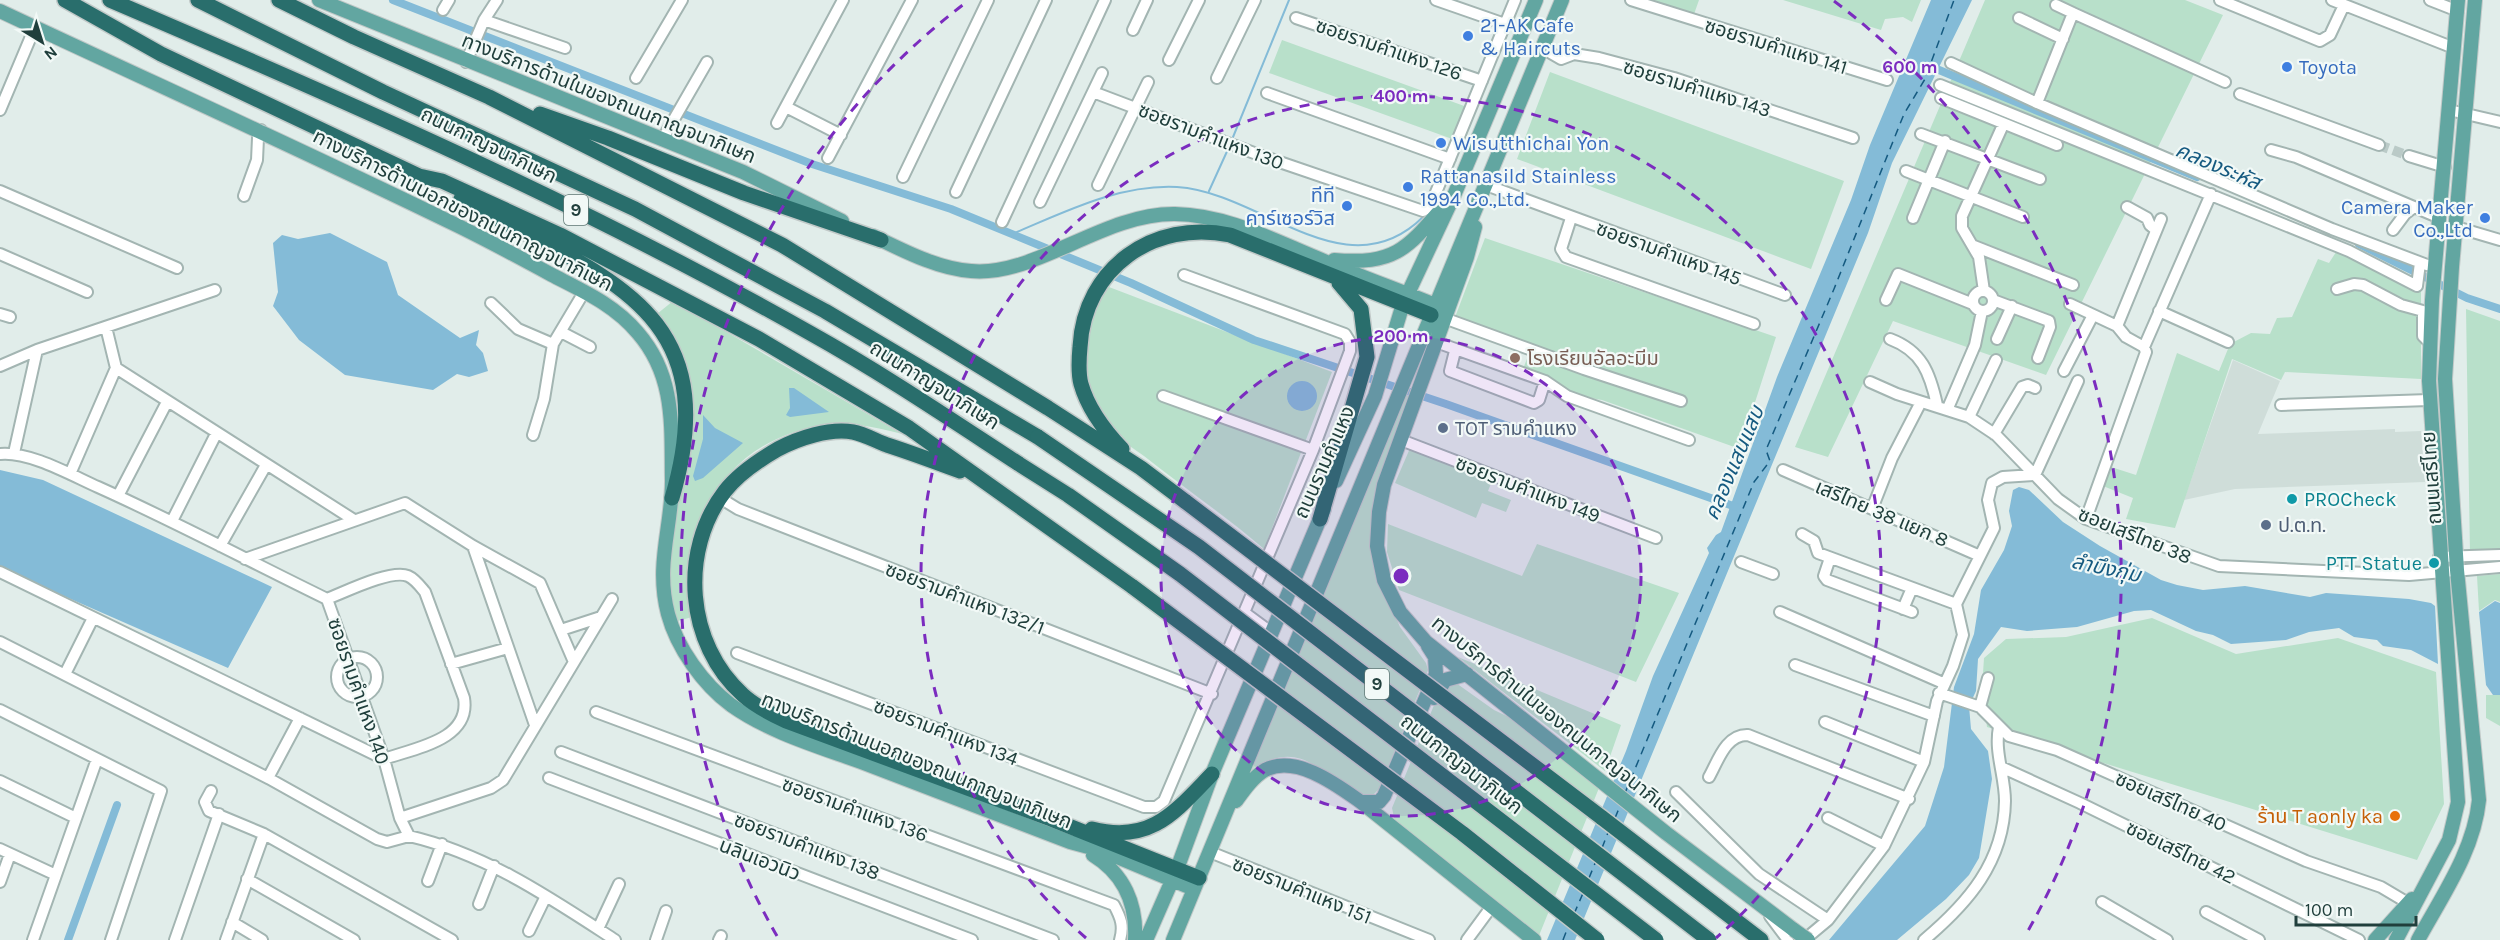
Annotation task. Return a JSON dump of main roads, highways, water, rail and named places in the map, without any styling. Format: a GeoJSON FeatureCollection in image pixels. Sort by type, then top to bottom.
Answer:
{"type":"FeatureCollection","features":[{"type":"Feature","properties":{"kind":"highway"},"geometry":{"type":"LineString","coordinates":[[64,0],[160,54],[419,176],[616,284],[642,305],[666,336],[675,358],[686,402],[687,430],[683,460],[672,498]]}},
{"type":"Feature","properties":{"kind":"highway","name":"ถนนกาญจนาภิเษก"},"geometry":{"type":"LineString","coordinates":[[110,0],[365,109],[657,250],[811,333],[890,380],[1068,495],[1180,574],[1656,940]]}},
{"type":"Feature","properties":{"kind":"highway","name":"ถนนกาญจนาภิเษก"},"geometry":{"type":"LineString","coordinates":[[198,0],[383,92],[635,209],[825,311],[1038,437],[1198,547],[1709,940]]}},
{"type":"Feature","properties":{"kind":"highway"},"geometry":{"type":"LineString","coordinates":[[279,0],[489,97],[782,245],[1000,378],[1141,468],[1761,940]]}},
{"type":"Feature","properties":{"kind":"highway"},"geometry":{"type":"LineString","coordinates":[[489,97],[608,138],[744,194],[881,240]]}},
{"type":"Feature","properties":{"kind":"highway"},"geometry":{"type":"LineString","coordinates":[[419,176],[442,181],[560,235],[759,339],[909,428],[1133,587],[1462,833],[1597,940]]}},
{"type":"Feature","properties":{"kind":"highway"},"geometry":{"type":"LineString","coordinates":[[1141,468],[1097,420],[1080,382],[1081,330],[1090,299],[1113,269],[1142,246],[1177,232],[1212,231],[1230,235],[1330,276],[1405,299],[1437,313]]}},
{"type":"Feature","properties":{"kind":"highway"},"geometry":{"type":"LineString","coordinates":[[1320,519],[1367,357],[1361,309],[1351,294],[1330,276]]}},
{"type":"Feature","properties":{"kind":"highway"},"geometry":{"type":"LineString","coordinates":[[983,479],[852,432],[805,437],[765,456],[747,469],[720,498],[710,517],[698,553],[694,582],[696,611],[714,657],[742,695],[761,709],[786,721],[1051,819],[1196,884]]}},
{"type":"Feature","properties":{"kind":"highway"},"geometry":{"type":"LineString","coordinates":[[1051,819],[1117,833],[1142,830],[1158,825],[1171,815],[1212,774]]}},
{"type":"Feature","properties":{"kind":"main road","name":"ทางบริการด้านในของถนนกาญจนาภิเษก"},"geometry":{"type":"LineString","coordinates":[[319,0],[466,62],[742,172],[881,240],[944,266],[970,272],[993,271],[1014,266],[1112,226],[1171,214],[1222,220],[1317,258],[1405,299]]}},
{"type":"Feature","properties":{"kind":"main road","name":"ถนนรามคำแหง"},"geometry":{"type":"LineString","coordinates":[[1146,940],[1174,875],[1212,774],[1320,519],[1375,396],[1405,299],[1455,193],[1536,0]]}},
{"type":"Feature","properties":{"kind":"main road"},"geometry":{"type":"LineString","coordinates":[[1504,76],[1526,85],[1562,0]]}},
{"type":"Feature","properties":{"kind":"main road","name":"ถนนเสรีไทย"},"geometry":{"type":"LineString","coordinates":[[2418,940],[2463,857],[2477,819],[2479,800],[2457,564],[2446,400],[2449,306],[2475,0]]}},
{"type":"Feature","properties":{"kind":"main road"},"geometry":{"type":"LineString","coordinates":[[0,2],[261,123],[486,232],[489,236],[488,240]]}},
{"type":"Feature","properties":{"kind":"main road","name":"ถนนเสรีไทย"},"geometry":{"type":"LineString","coordinates":[[2396,940],[2449,840],[2458,802],[2429,400],[2432,300],[2426,264],[2440,218],[2458,3]]}},
{"type":"Feature","properties":{"kind":"main road","name":"ทางบริการด้านนอกของถนนกาญจนาภิเษก"},"geometry":{"type":"LineString","coordinates":[[0,11],[261,130],[488,240],[584,291],[624,317],[657,359],[670,397],[673,425],[672,498],[663,557],[663,590],[669,618],[687,656],[730,704],[782,732],[1070,842],[1174,875]]}},
{"type":"Feature","properties":{"kind":"main road","name":"ทางบริการด้านในของถนนกาญจนาภิเษก"},"geometry":{"type":"LineString","coordinates":[[1526,85],[1480,201],[1473,240],[1437,313],[1436,342],[1380,498],[1377,546],[1384,580],[1400,612],[1426,642],[1763,907],[1791,935],[1806,940]]}},
{"type":"Feature","properties":{"kind":"main road"},"geometry":{"type":"LineString","coordinates":[[1317,258],[1353,262],[1370,261],[1395,254],[1416,240],[1455,193]]}},
{"type":"Feature","properties":{"kind":"main road","name":"ถนนรามคำแหง"},"geometry":{"type":"LineString","coordinates":[[1173,940],[1395,404],[1405,374],[1437,313]]}},
{"type":"Feature","properties":{"kind":"main road"},"geometry":{"type":"LineString","coordinates":[[1361,802],[1379,802],[1384,796],[1436,674],[1435,657],[1426,642]]}},
{"type":"Feature","properties":{"kind":"main road"},"geometry":{"type":"LineString","coordinates":[[1392,825],[1388,811],[1390,799],[1440,685],[1453,676],[1467,674]]}},
{"type":"Feature","properties":{"kind":"main road"},"geometry":{"type":"LineString","coordinates":[[1224,816],[1251,782],[1266,770],[1286,766],[1303,769],[1342,789],[1361,802],[1534,940]]}},
{"type":"Feature","properties":{"kind":"main road"},"geometry":{"type":"LineString","coordinates":[[1070,842],[1108,864],[1117,873],[1133,907],[1136,940]]}},
{"type":"Feature","properties":{"kind":"main road"},"geometry":{"type":"LineString","coordinates":[[2375,940],[2425,886]]}},
{"type":"Feature","properties":{"kind":"water"},"geometry":{"type":"Polygon","coordinates":[[[1931,0],[1972,0],[1892,163],[1868,233],[1575,940],[1547,940],[1626,751],[1653,676],[1709,553],[1707,548],[1721,532],[1777,377],[1931,0]]]}},
{"type":"Feature","properties":{"kind":"water"},"geometry":{"type":"Polygon","coordinates":[[[330,233],[387,262],[398,295],[460,338],[479,330],[476,345],[483,353],[488,371],[469,377],[457,374],[433,390],[345,375],[299,340],[273,306],[278,292],[273,243],[282,235],[298,239],[330,233]]]}},
{"type":"Feature","properties":{"kind":"water"},"geometry":{"type":"Polygon","coordinates":[[[1302,381],[1313,385],[1317,396],[1313,407],[1302,411],[1291,407],[1287,396],[1291,385],[1302,381]]]}},
{"type":"Feature","properties":{"kind":"water"},"geometry":{"type":"Polygon","coordinates":[[[789,388],[794,388],[829,412],[790,417],[786,415],[790,408],[789,388]]]}},
{"type":"Feature","properties":{"kind":"water"},"geometry":{"type":"Polygon","coordinates":[[[703,415],[715,428],[743,443],[703,478],[695,481],[693,476],[703,439],[703,415]]]}},
{"type":"Feature","properties":{"kind":"water"},"geometry":{"type":"Polygon","coordinates":[[[0,470],[43,480],[272,587],[228,668],[0,568],[0,470]]]}},
{"type":"Feature","properties":{"kind":"water","name":"ลำบึงกุ่ม"},"geometry":{"type":"Polygon","coordinates":[[[2019,487],[2029,490],[2063,522],[2100,546],[2161,580],[2177,585],[2203,590],[2245,586],[2310,597],[2326,593],[2409,599],[2431,603],[2435,606],[2438,664],[2411,650],[2383,646],[2377,640],[2354,637],[2339,628],[2309,632],[2286,640],[2231,644],[2151,610],[2134,611],[2077,627],[2027,631],[2001,627],[1978,659],[1976,691],[1969,706],[1971,729],[1988,751],[1992,779],[1979,858],[1969,875],[1946,899],[1897,940],[1829,940],[1925,826],[1944,767],[1954,687],[1974,634],[1981,590],[2004,550],[2012,526],[2009,511],[2013,490],[2019,487]]]}},
{"type":"Feature","properties":{"kind":"water"},"geometry":{"type":"Polygon","coordinates":[[[2495,601],[2500,603],[2500,695],[2493,695],[2486,685],[2479,612],[2495,601]]]}},
{"type":"Feature","properties":{"kind":"waterway","name":"คลองแสนแสบ"},"geometry":{"type":"LineString","coordinates":[[393,0],[812,164],[951,209],[1131,283],[1254,340],[1446,404],[1736,507]]}},
{"type":"Feature","properties":{"kind":"waterway"},"geometry":{"type":"LineString","coordinates":[[1231,142],[1289,0]]}},
{"type":"Feature","properties":{"kind":"waterway","name":"คลองระหัส"},"geometry":{"type":"LineString","coordinates":[[1927,65],[2197,177]]}},
{"type":"Feature","properties":{"kind":"waterway"},"geometry":{"type":"LineString","coordinates":[[1209,191],[1229,147]]}},
{"type":"Feature","properties":{"kind":"waterway"},"geometry":{"type":"LineString","coordinates":[[1012,234],[1093,201],[1155,187],[1177,187],[1209,193],[1333,242],[1364,245],[1394,238],[1423,217]]}},
{"type":"Feature","properties":{"kind":"waterway","name":"คลองระหัส"},"geometry":{"type":"LineString","coordinates":[[2359,244],[2467,298],[2500,309]]}},
{"type":"Feature","properties":{"kind":"waterway"},"geometry":{"type":"LineString","coordinates":[[68,940],[117,805]]}},
{"type":"Feature","properties":{"kind":"tunnel"},"geometry":{"type":"LineString","coordinates":[[2379,145],[2409,156]]}},
{"type":"Feature","properties":{"kind":"place","name":"21-AK Cafe & Haircuts"},"geometry":{"type":"Point","coordinates":[1468,36]}},
{"type":"Feature","properties":{"kind":"place","name":"Toyota"},"geometry":{"type":"Point","coordinates":[2287,67]}},
{"type":"Feature","properties":{"kind":"place","name":"Wisutthichai Yon"},"geometry":{"type":"Point","coordinates":[1441,143]}},
{"type":"Feature","properties":{"kind":"place","name":"Rattanasild Stainless 1994 Co.,Ltd."},"geometry":{"type":"Point","coordinates":[1408,187]}},
{"type":"Feature","properties":{"kind":"place","name":"ทีที คาร์เซอร์วิส"},"geometry":{"type":"Point","coordinates":[1347,206]}},
{"type":"Feature","properties":{"kind":"place","name":"Camera Maker Co.,Ltd"},"geometry":{"type":"Point","coordinates":[2485,218]}},
{"type":"Feature","properties":{"kind":"place","name":"โรงเรียนอัลอะมีม"},"geometry":{"type":"Point","coordinates":[1515,358]}},
{"type":"Feature","properties":{"kind":"place","name":"TOT รามคำแหง"},"geometry":{"type":"Point","coordinates":[1443,428]}},
{"type":"Feature","properties":{"kind":"place","name":"PROCheck"},"geometry":{"type":"Point","coordinates":[2292,499]}},
{"type":"Feature","properties":{"kind":"place","name":"ป.ต.ท."},"geometry":{"type":"Point","coordinates":[2266,525]}},
{"type":"Feature","properties":{"kind":"place","name":"PTT Statue"},"geometry":{"type":"Point","coordinates":[2434,563]}},
{"type":"Feature","properties":{"kind":"place","name":"ร้าน T aonly ka"},"geometry":{"type":"Point","coordinates":[2395,816]}}]}
